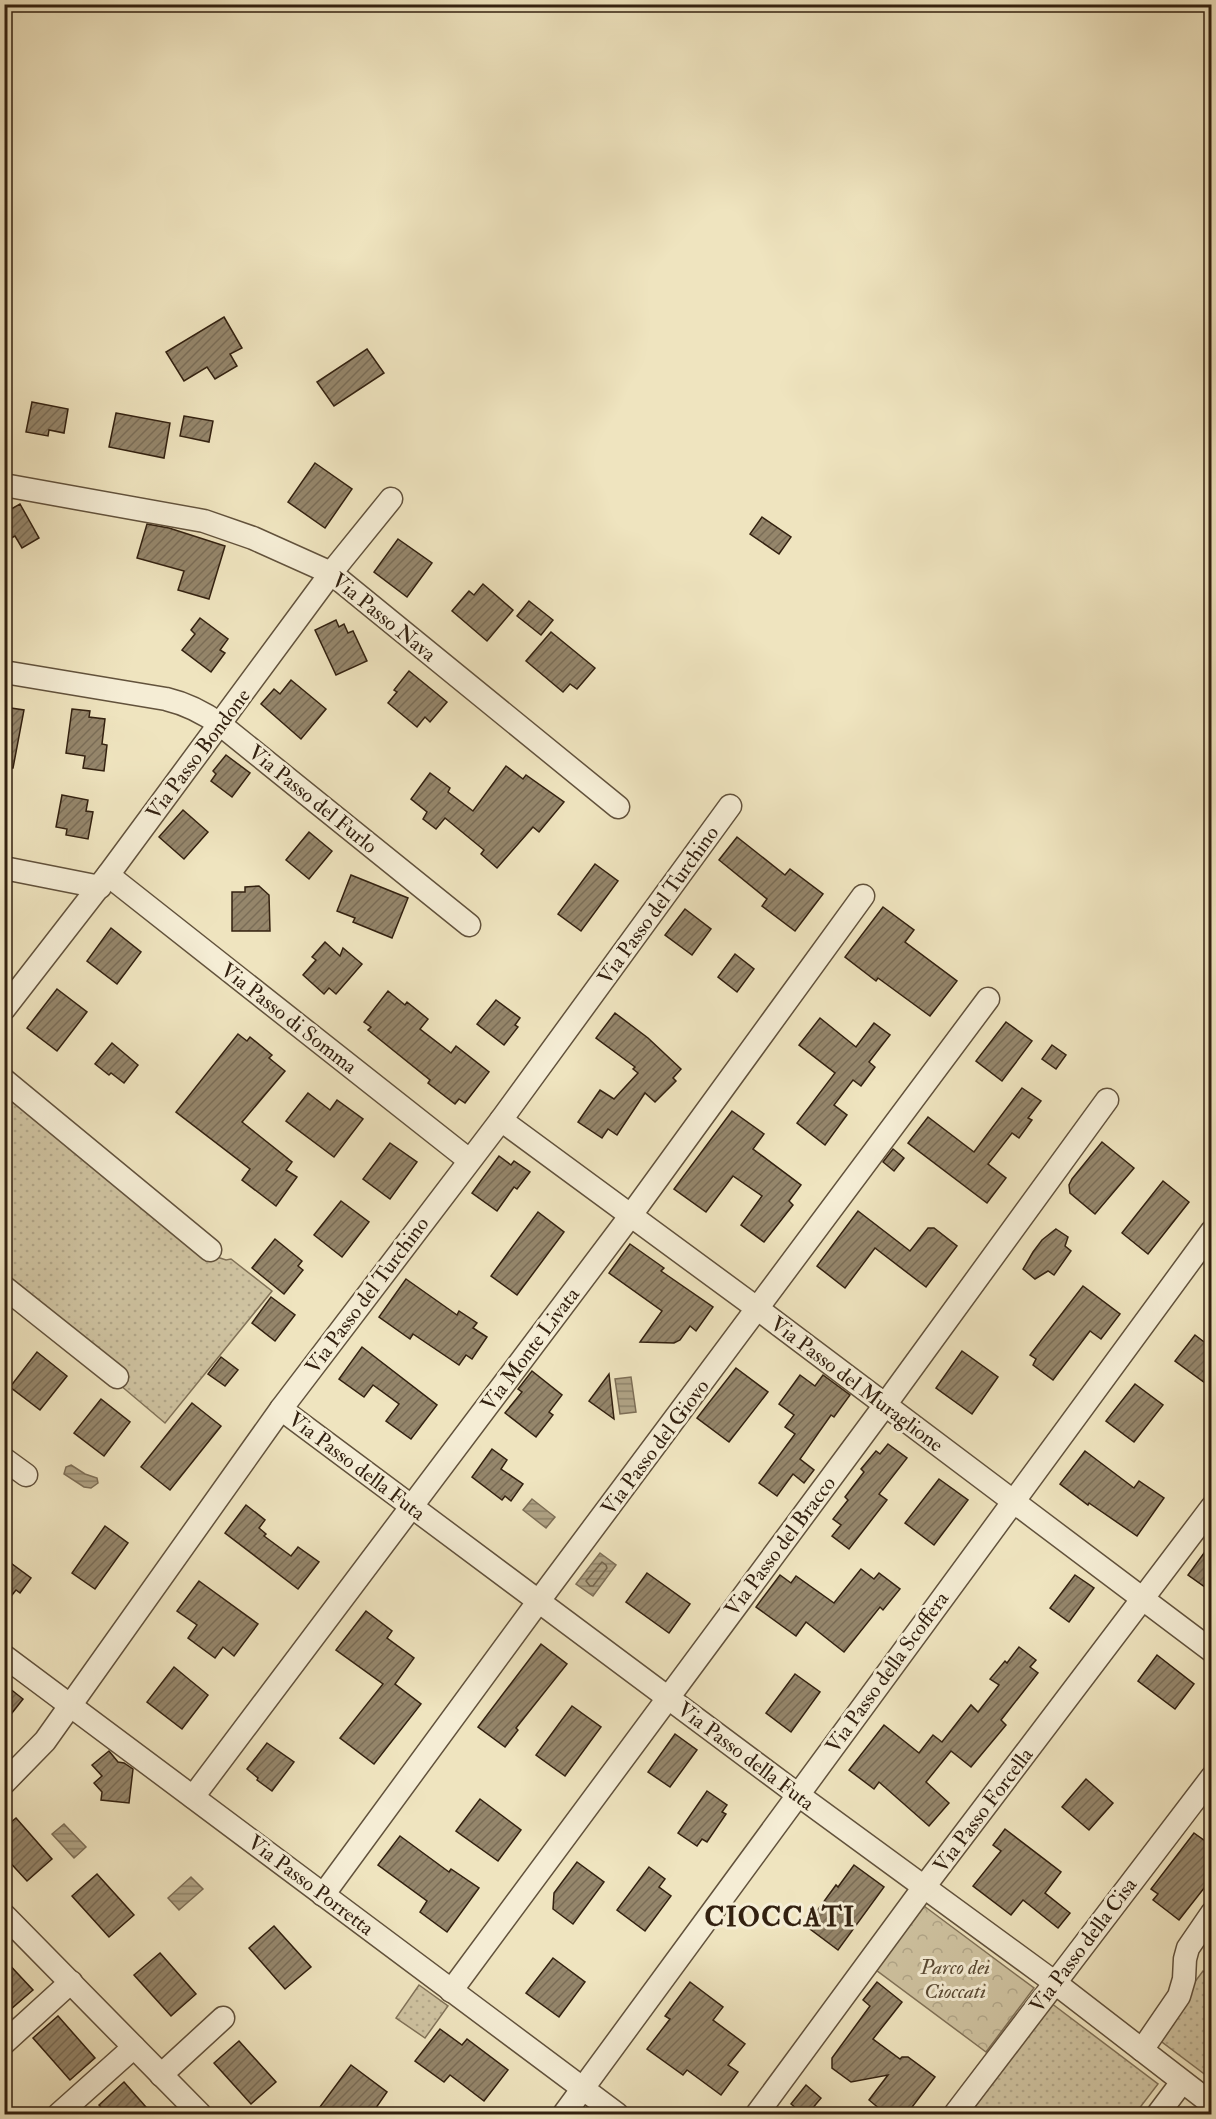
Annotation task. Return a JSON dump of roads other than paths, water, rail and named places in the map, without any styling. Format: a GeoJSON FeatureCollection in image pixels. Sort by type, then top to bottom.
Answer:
{"type":"FeatureCollection","features":[{"type":"Feature","properties":{"kind":"street","name":"Via Passo Nava"},"geometry":{"type":"LineString","coordinates":[[4,485],[204,521],[258,540],[331,573],[618,807]]}},
{"type":"Feature","properties":{"kind":"street","name":"Via Passo Bondone"},"geometry":{"type":"LineString","coordinates":[[4,1009],[221,725],[331,573],[391,498]]}},
{"type":"Feature","properties":{"kind":"street","name":"Via Passo del Furlo"},"geometry":{"type":"LineString","coordinates":[[4,672],[165,699],[194,708],[221,725],[469,925]]}},
{"type":"Feature","properties":{"kind":"street","name":"Via Passo del Turchino"},"geometry":{"type":"LineString","coordinates":[[4,1783],[45,1741],[280,1409],[501,1120],[730,806]]}},
{"type":"Feature","properties":{"kind":"street","name":"Via Passo di Somma"},"geometry":{"type":"LineString","coordinates":[[4,868],[104,881],[469,1160]]}},
{"type":"Feature","properties":{"kind":"street","name":"Via Monte Livata"},"geometry":{"type":"LineString","coordinates":[[193,1797],[631,1215],[863,896]]}},
{"type":"Feature","properties":{"kind":"street","name":"Via Passo del Giovo"},"geometry":{"type":"LineString","coordinates":[[323,1895],[538,1602],[988,999]]}},
{"type":"Feature","properties":{"kind":"street"},"geometry":{"type":"LineString","coordinates":[[4,1080],[210,1250]]}},
{"type":"Feature","properties":{"kind":"street","name":"Via Passo del Bracco"},"geometry":{"type":"LineString","coordinates":[[451,1991],[885,1405],[1107,1100]]}},
{"type":"Feature","properties":{"kind":"street","name":"Via Passo del Muraglione"},"geometry":{"type":"LineString","coordinates":[[501,1120],[758,1309],[1212,1651]]}},
{"type":"Feature","properties":{"kind":"street","name":"Via Passo della Scoffera"},"geometry":{"type":"LineString","coordinates":[[564,2115],[797,1794],[1212,1231]]}},
{"type":"Feature","properties":{"kind":"street"},"geometry":{"type":"LineString","coordinates":[[4,1287],[117,1377]]}},
{"type":"Feature","properties":{"kind":"street","name":"Via Passo della Futa"},"geometry":{"type":"LineString","coordinates":[[280,1409],[797,1794],[1054,1982],[1212,2104]]}},
{"type":"Feature","properties":{"kind":"street"},"geometry":{"type":"LineString","coordinates":[[4,1459],[26,1475]]}},
{"type":"Feature","properties":{"kind":"street","name":"Via Passo Forcella"},"geometry":{"type":"LineString","coordinates":[[757,2115],[924,1887],[1212,1507]]}},
{"type":"Feature","properties":{"kind":"street","name":"Via Passo Porretta"},"geometry":{"type":"LineString","coordinates":[[4,1656],[617,2115]]}},
{"type":"Feature","properties":{"kind":"street","name":"Via Passo della Cisa"},"geometry":{"type":"LineString","coordinates":[[955,2115],[1212,1777]]}},
{"type":"Feature","properties":{"kind":"street"},"geometry":{"type":"LineString","coordinates":[[1142,2050],[1179,1996],[1190,1943],[1212,1913]]}},
{"type":"Feature","properties":{"kind":"street"},"geometry":{"type":"LineString","coordinates":[[4,1915],[200,2115]]}},
{"type":"Feature","properties":{"kind":"street"},"geometry":{"type":"LineString","coordinates":[[4,2043],[70,1982]]}},
{"type":"Feature","properties":{"kind":"street"},"geometry":{"type":"LineString","coordinates":[[162,2075],[223,2018]]}},
{"type":"Feature","properties":{"kind":"street"},"geometry":{"type":"LineString","coordinates":[[59,2115],[134,2047]]}},
{"type":"Feature","properties":{"kind":"street"},"geometry":{"type":"LineString","coordinates":[[1158,2115],[1182,2082]]}},
{"type":"Feature","properties":{"kind":"water"},"geometry":{"type":"Polygon","coordinates":[[[631,1377],[636,1412],[620,1414],[615,1379],[631,1377]]]}},
{"type":"Feature","properties":{"kind":"water"},"geometry":{"type":"Polygon","coordinates":[[[71,1465],[97,1478],[98,1483],[91,1488],[84,1487],[64,1474],[66,1467],[71,1465]]]}},
{"type":"Feature","properties":{"kind":"water"},"geometry":{"type":"Polygon","coordinates":[[[532,1499],[555,1517],[546,1528],[523,1510],[532,1499]]]}},
{"type":"Feature","properties":{"kind":"water"},"geometry":{"type":"Polygon","coordinates":[[[600,1553],[616,1565],[593,1596],[576,1584],[600,1553]]]}},
{"type":"Feature","properties":{"kind":"water"},"geometry":{"type":"Polygon","coordinates":[[[64,1824],[86,1847],[74,1858],[52,1834],[64,1824]]]}},
{"type":"Feature","properties":{"kind":"water"},"geometry":{"type":"Polygon","coordinates":[[[191,1877],[203,1889],[179,1910],[168,1898],[191,1877]]]}},
{"type":"Feature","properties":{"kind":"district","name":"CIOCCATI"},"geometry":{"type":"Point","coordinates":[780,1917]}},
{"type":"Feature","properties":{"kind":"park label","name":"Parco dei Cioccati"},"geometry":{"type":"Point","coordinates":[955,1979]}}]}
